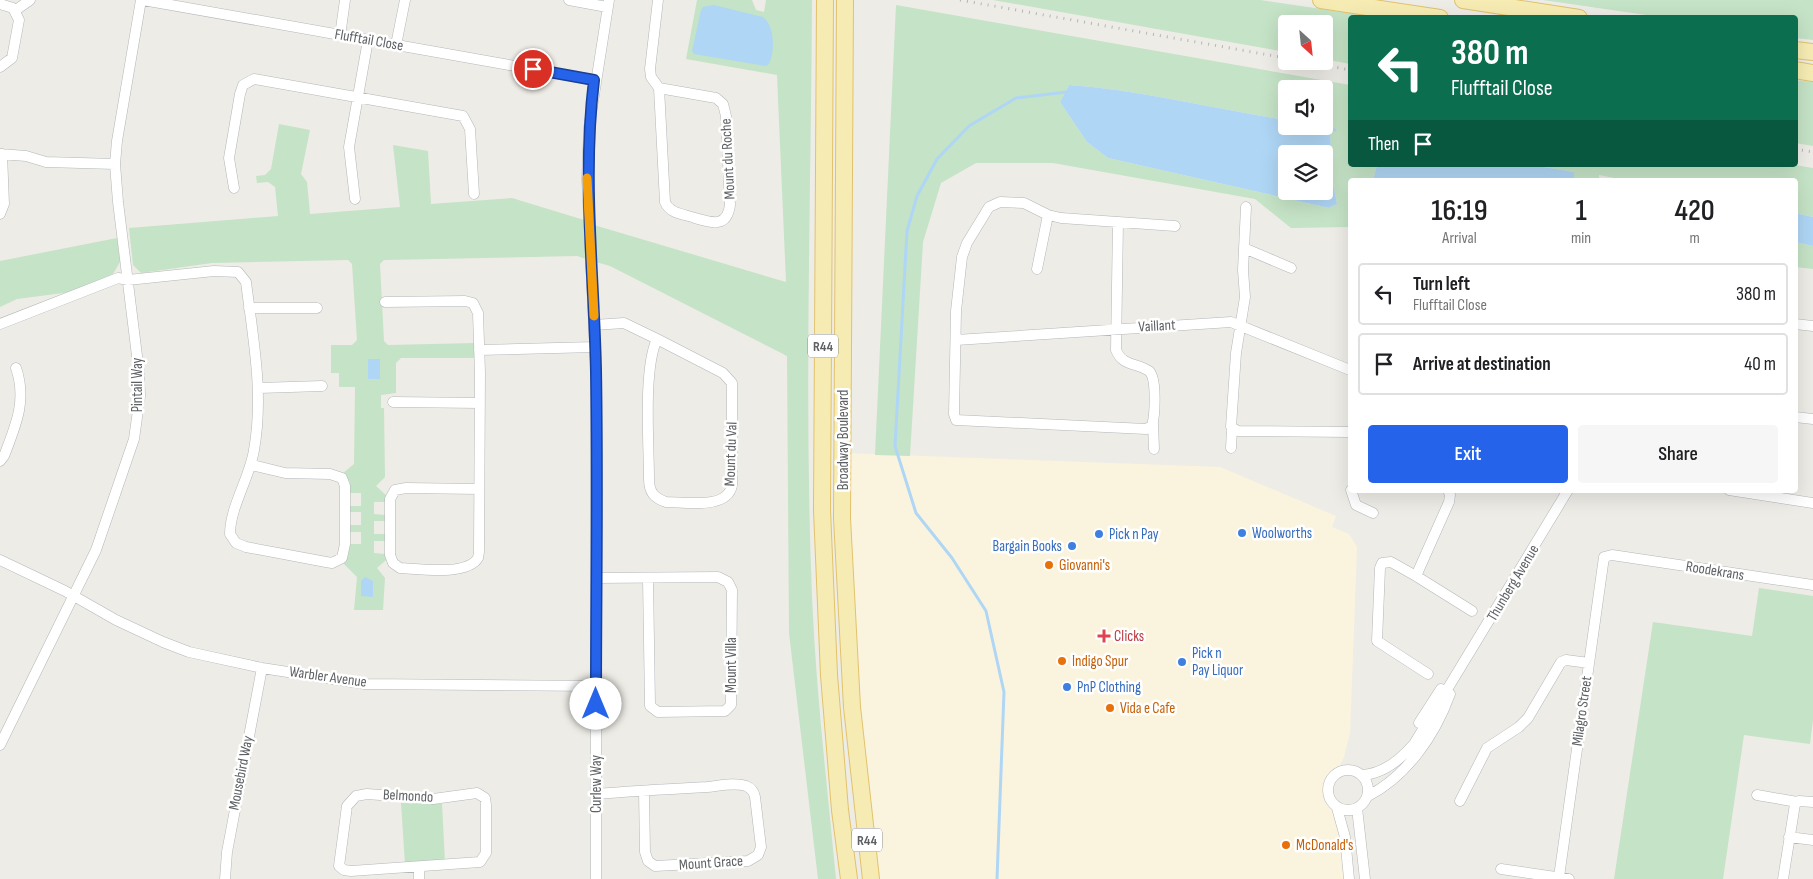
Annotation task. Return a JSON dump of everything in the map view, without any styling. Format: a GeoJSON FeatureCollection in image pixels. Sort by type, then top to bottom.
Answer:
{"type":"FeatureCollection","features":[{"type":"Feature","properties":{"kind":"main road","name":"Broadway Boulevard"},"geometry":{"type":"LineString","coordinates":[[825,0],[822,510],[829,675],[840,810],[849,879]]}},
{"type":"Feature","properties":{"kind":"main road","name":"Broadway Boulevard"},"geometry":{"type":"LineString","coordinates":[[845,0],[842,518],[852,707],[871,879]]}},
{"type":"Feature","properties":{"kind":"main road"},"geometry":{"type":"LineString","coordinates":[[1321,0],[1420,15]]}},
{"type":"Feature","properties":{"kind":"main road"},"geometry":{"type":"LineString","coordinates":[[1463,0],[1560,15]]}},
{"type":"Feature","properties":{"kind":"main road"},"geometry":{"type":"LineString","coordinates":[[1798,50],[1813,52]]}},
{"type":"Feature","properties":{"kind":"main road"},"geometry":{"type":"LineString","coordinates":[[1798,70],[1813,73]]}},
{"type":"Feature","properties":{"kind":"main road"},"geometry":{"type":"LineString","coordinates":[[863,801],[880,879]]}},
{"type":"Feature","properties":{"kind":"main road"},"geometry":{"type":"LineString","coordinates":[[840,810],[842,879]]}},
{"type":"Feature","properties":{"kind":"street"},"geometry":{"type":"LineString","coordinates":[[16,10],[30,0]]}},
{"type":"Feature","properties":{"kind":"street","name":"Flufftail Close"},"geometry":{"type":"LineString","coordinates":[[142,0],[191,5],[340,36],[594,80]]}},
{"type":"Feature","properties":{"kind":"street","name":"Pintail Way"},"geometry":{"type":"LineString","coordinates":[[0,745],[96,550],[124,472],[137,418],[139,372],[116,164],[117,141],[142,0]]}},
{"type":"Feature","properties":{"kind":"street"},"geometry":{"type":"LineString","coordinates":[[340,36],[345,0]]}},
{"type":"Feature","properties":{"kind":"street"},"geometry":{"type":"LineString","coordinates":[[396,45],[405,0]]}},
{"type":"Feature","properties":{"kind":"street"},"geometry":{"type":"LineString","coordinates":[[569,0],[608,4]]}},
{"type":"Feature","properties":{"kind":"street","name":"Mount du Roche"},"geometry":{"type":"LineString","coordinates":[[658,0],[650,68],[651,77],[659,88],[665,202],[674,212],[712,223],[722,220],[729,212],[730,204],[726,116],[723,104],[716,98],[659,88]]}},
{"type":"Feature","properties":{"kind":"street"},"geometry":{"type":"LineString","coordinates":[[0,4],[16,10]]}},
{"type":"Feature","properties":{"kind":"street","name":"Curlew Way"},"geometry":{"type":"LineString","coordinates":[[596,879],[595,347],[587,179],[589,127],[594,80],[608,4]]}},
{"type":"Feature","properties":{"kind":"street"},"geometry":{"type":"LineString","coordinates":[[0,67],[9,62],[14,53],[19,20],[16,10]]}},
{"type":"Feature","properties":{"kind":"street"},"geometry":{"type":"LineString","coordinates":[[354,199],[349,147],[368,40]]}},
{"type":"Feature","properties":{"kind":"street"},"geometry":{"type":"LineString","coordinates":[[234,188],[230,151],[240,94],[246,82],[260,80],[463,116],[470,130],[474,194]]}},
{"type":"Feature","properties":{"kind":"street"},"geometry":{"type":"LineString","coordinates":[[0,214],[4,204],[1,154],[46,162],[116,164]]}},
{"type":"Feature","properties":{"kind":"street"},"geometry":{"type":"LineString","coordinates":[[1153,424],[1146,429],[958,421],[954,414],[956,340],[962,257],[967,242],[986,212],[993,204],[1008,201],[1030,204],[1048,214],[1061,218],[1174,226]]}},
{"type":"Feature","properties":{"kind":"street"},"geometry":{"type":"LineString","coordinates":[[1231,448],[1234,374],[1245,297],[1244,248],[1246,207]]}},
{"type":"Feature","properties":{"kind":"street"},"geometry":{"type":"LineString","coordinates":[[1037,269],[1048,214]]}},
{"type":"Feature","properties":{"kind":"street"},"geometry":{"type":"LineString","coordinates":[[1118,222],[1115,328],[1119,357],[1129,364],[1148,370],[1153,377],[1154,449]]}},
{"type":"Feature","properties":{"kind":"street"},"geometry":{"type":"LineString","coordinates":[[1244,248],[1290,268]]}},
{"type":"Feature","properties":{"kind":"street"},"geometry":{"type":"LineString","coordinates":[[0,324],[118,278],[128,280],[214,271],[238,272],[246,282],[259,388],[252,465],[230,527],[230,534],[236,543],[332,563],[342,558],[346,544],[345,486],[342,478],[330,474],[285,473],[252,465]]}},
{"type":"Feature","properties":{"kind":"street"},"geometry":{"type":"LineString","coordinates":[[385,302],[469,301],[478,313],[480,403],[479,552],[476,562],[470,567],[458,569],[400,568],[393,563],[390,555],[390,499],[395,490],[406,488],[479,489]]}},
{"type":"Feature","properties":{"kind":"street"},"geometry":{"type":"LineString","coordinates":[[250,308],[317,308]]}},
{"type":"Feature","properties":{"kind":"street","name":"Vaillant"},"geometry":{"type":"LineString","coordinates":[[956,340],[1227,322],[1240,325],[1348,369]]}},
{"type":"Feature","properties":{"kind":"street","name":"Mount du Val"},"geometry":{"type":"LineString","coordinates":[[594,325],[624,323],[657,339],[723,373],[732,383],[732,485],[730,493],[722,500],[666,502],[658,500],[651,492],[649,479],[649,377],[650,356],[657,339]]}},
{"type":"Feature","properties":{"kind":"street"},"geometry":{"type":"LineString","coordinates":[[1798,324],[1813,326]]}},
{"type":"Feature","properties":{"kind":"street"},"geometry":{"type":"LineString","coordinates":[[479,350],[595,347]]}},
{"type":"Feature","properties":{"kind":"street"},"geometry":{"type":"LineString","coordinates":[[0,461],[7,450],[20,408],[22,391],[16,368]]}},
{"type":"Feature","properties":{"kind":"street"},"geometry":{"type":"LineString","coordinates":[[259,388],[322,386]]}},
{"type":"Feature","properties":{"kind":"street"},"geometry":{"type":"LineString","coordinates":[[393,402],[480,403]]}},
{"type":"Feature","properties":{"kind":"street"},"geometry":{"type":"LineString","coordinates":[[1798,417],[1813,419]]}},
{"type":"Feature","properties":{"kind":"street"},"geometry":{"type":"LineString","coordinates":[[1232,429],[1348,432]]}},
{"type":"Feature","properties":{"kind":"street"},"geometry":{"type":"LineString","coordinates":[[1352,493],[1356,505],[1373,513]]}},
{"type":"Feature","properties":{"kind":"street"},"geometry":{"type":"LineString","coordinates":[[1416,576],[1449,502],[1449,493]]}},
{"type":"Feature","properties":{"kind":"street","name":"Thunberg Avenue"},"geometry":{"type":"LineString","coordinates":[[1362,775],[1382,771],[1405,754],[1412,735],[1444,709],[1457,676],[1566,493]]}},
{"type":"Feature","properties":{"kind":"street"},"geometry":{"type":"LineString","coordinates":[[1748,493],[1813,503]]}},
{"type":"Feature","properties":{"kind":"street","name":"Milagro Street"},"geometry":{"type":"LineString","coordinates":[[1564,878],[1603,560],[1608,555],[1616,556]]}},
{"type":"Feature","properties":{"kind":"street","name":"Roodekrans"},"geometry":{"type":"LineString","coordinates":[[1616,556],[1813,585]]}},
{"type":"Feature","properties":{"kind":"street","name":"Warbler Avenue"},"geometry":{"type":"LineString","coordinates":[[0,560],[74,596],[123,624],[163,642],[189,652],[262,668],[365,684],[596,686]]}},
{"type":"Feature","properties":{"kind":"street"},"geometry":{"type":"LineString","coordinates":[[1428,674],[1382,645],[1376,638],[1380,566],[1386,562],[1391,562],[1472,611]]}},
{"type":"Feature","properties":{"kind":"street","name":"Mount Villa"},"geometry":{"type":"LineString","coordinates":[[596,578],[718,577],[725,580],[730,586],[731,700],[725,711],[658,712],[650,706],[648,578]]}},
{"type":"Feature","properties":{"kind":"street"},"geometry":{"type":"LineString","coordinates":[[1460,801],[1487,748],[1519,727],[1528,718],[1561,662],[1566,660],[1589,663]]}},
{"type":"Feature","properties":{"kind":"street","name":"Mousebird Way"},"geometry":{"type":"LineString","coordinates":[[225,879],[228,844],[262,668]]}},
{"type":"Feature","properties":{"kind":"street","name":"Thunberg Avenue"},"geometry":{"type":"LineString","coordinates":[[1368,796],[1385,787],[1402,772],[1443,687],[1457,676]]}},
{"type":"Feature","properties":{"kind":"street"},"geometry":{"type":"LineString","coordinates":[[1337,808],[1347,811],[1358,808],[1368,796],[1368,784],[1362,775],[1352,770],[1345,770],[1333,776],[1329,781],[1329,799],[1337,808],[1345,837],[1349,879]]}},
{"type":"Feature","properties":{"kind":"street","name":"Mount Grace"},"geometry":{"type":"LineString","coordinates":[[596,794],[644,791],[746,786],[752,790],[755,797],[761,847],[759,853],[748,861],[655,866],[648,861],[645,852],[644,791]]}},
{"type":"Feature","properties":{"kind":"street","name":"Belmondo"},"geometry":{"type":"LineString","coordinates":[[367,794],[424,800],[471,794],[482,795],[486,805],[486,853],[483,860],[476,863],[418,867],[351,871],[340,868],[338,862],[347,806],[351,799],[367,794]]}},
{"type":"Feature","properties":{"kind":"street"},"geometry":{"type":"LineString","coordinates":[[1757,795],[1796,802],[1813,802]]}},
{"type":"Feature","properties":{"kind":"street"},"geometry":{"type":"LineString","coordinates":[[1783,879],[1796,802]]}},
{"type":"Feature","properties":{"kind":"street"},"geometry":{"type":"LineString","coordinates":[[1358,808],[1365,879]]}},
{"type":"Feature","properties":{"kind":"street"},"geometry":{"type":"LineString","coordinates":[[1790,836],[1813,840]]}},
{"type":"Feature","properties":{"kind":"street"},"geometry":{"type":"LineString","coordinates":[[418,867],[419,879]]}},
{"type":"Feature","properties":{"kind":"street"},"geometry":{"type":"LineString","coordinates":[[1500,869],[1564,878]]}},
{"type":"Feature","properties":{"kind":"shaded area"},"geometry":{"type":"Polygon","coordinates":[[[844,453],[1220,467],[1336,516],[1332,527],[1349,534],[1357,547],[1350,733],[1344,757],[1337,771],[1330,779],[1327,788],[1328,799],[1336,808],[1348,879],[880,879],[865,800],[844,453]]]}},
{"type":"Feature","properties":{"kind":"green space"},"geometry":{"type":"Polygon","coordinates":[[[697,0],[752,0],[756,10],[764,12],[766,0],[812,0],[808,448],[812,597],[816,668],[836,879],[818,879],[789,633],[787,356],[610,266],[596,262],[594,225],[786,282],[777,75],[686,59],[697,0]]]}},
{"type":"Feature","properties":{"kind":"green space"},"geometry":{"type":"Polygon","coordinates":[[[993,0],[1260,0],[1363,15],[1348,15],[1348,64],[1333,61],[1333,15],[1278,15],[1278,51],[993,0]]]}},
{"type":"Feature","properties":{"kind":"green space"},"geometry":{"type":"Polygon","coordinates":[[[1543,0],[1813,0],[1813,40],[1798,38],[1798,15],[1646,15],[1543,0]]]}},
{"type":"Feature","properties":{"kind":"green space"},"geometry":{"type":"Polygon","coordinates":[[[896,5],[1322,80],[1278,80],[1278,119],[1150,95],[1069,85],[1060,102],[1087,142],[1108,158],[1278,196],[1278,200],[1294,200],[1329,208],[1337,204],[1333,183],[1333,145],[1331,145],[1330,135],[1333,135],[1333,82],[1348,85],[1348,167],[1376,167],[1374,178],[1348,178],[1348,227],[1291,228],[1255,199],[1053,163],[976,163],[941,183],[923,242],[910,456],[875,455],[896,5]]]}},
{"type":"Feature","properties":{"kind":"green space"},"geometry":{"type":"Polygon","coordinates":[[[1798,80],[1813,82],[1813,146],[1798,144],[1798,80]]]}},
{"type":"Feature","properties":{"kind":"green space"},"geometry":{"type":"Polygon","coordinates":[[[279,124],[310,130],[301,174],[307,182],[310,214],[400,207],[393,145],[428,151],[431,204],[512,198],[584,220],[586,259],[577,256],[384,260],[380,264],[384,341],[388,345],[476,343],[476,358],[401,358],[396,363],[396,393],[381,395],[381,408],[384,408],[385,477],[376,486],[387,496],[386,502],[374,502],[374,514],[385,515],[385,521],[374,521],[374,534],[385,534],[385,541],[374,541],[374,553],[385,554],[386,560],[377,568],[385,578],[383,610],[354,610],[357,577],[343,563],[348,557],[350,544],[361,544],[361,532],[350,532],[350,525],[361,525],[361,512],[350,512],[350,506],[361,506],[361,493],[350,493],[350,482],[343,473],[354,464],[355,387],[339,387],[339,373],[331,373],[331,345],[352,345],[357,340],[352,264],[348,260],[212,263],[141,273],[133,265],[129,228],[278,216],[275,187],[268,182],[257,183],[256,176],[265,175],[271,169],[279,124]]]}},
{"type":"Feature","properties":{"kind":"green space"},"geometry":{"type":"Polygon","coordinates":[[[1798,166],[1813,168],[1813,217],[1798,214],[1798,178],[1615,178],[1599,175],[1599,178],[1574,178],[1574,172],[1544,167],[1798,166]]]}},
{"type":"Feature","properties":{"kind":"green space"},"geometry":{"type":"Polygon","coordinates":[[[117,238],[120,262],[113,274],[71,292],[17,299],[0,307],[0,261],[117,238]]]}},
{"type":"Feature","properties":{"kind":"green space"},"geometry":{"type":"Polygon","coordinates":[[[1798,243],[1813,246],[1813,269],[1798,267],[1798,243]]]}},
{"type":"Feature","properties":{"kind":"green space"},"geometry":{"type":"Polygon","coordinates":[[[1759,588],[1813,596],[1813,720],[1810,744],[1744,735],[1723,879],[1614,879],[1653,622],[1752,636],[1759,588]]]}},
{"type":"Feature","properties":{"kind":"green space"},"geometry":{"type":"Polygon","coordinates":[[[401,803],[442,804],[445,862],[405,864],[401,803]]]}},
{"type":"Feature","properties":{"kind":"water"},"geometry":{"type":"Polygon","coordinates":[[[714,5],[763,17],[767,21],[773,39],[769,64],[766,66],[694,54],[692,51],[701,10],[703,7],[714,5]]]}},
{"type":"Feature","properties":{"kind":"water"},"geometry":{"type":"Polygon","coordinates":[[[1069,85],[1150,95],[1278,119],[1278,135],[1330,135],[1331,145],[1278,145],[1278,196],[1108,158],[1087,142],[1060,102],[1069,85]]]}},
{"type":"Feature","properties":{"kind":"water"},"geometry":{"type":"Polygon","coordinates":[[[1376,167],[1544,167],[1574,172],[1574,178],[1374,178],[1376,167]]]}},
{"type":"Feature","properties":{"kind":"water"},"geometry":{"type":"Polygon","coordinates":[[[1333,183],[1337,204],[1329,208],[1294,200],[1333,200],[1333,183]]]}},
{"type":"Feature","properties":{"kind":"water"},"geometry":{"type":"Polygon","coordinates":[[[1798,214],[1813,217],[1813,246],[1798,243],[1798,214]]]}},
{"type":"Feature","properties":{"kind":"water"},"geometry":{"type":"Polygon","coordinates":[[[368,359],[380,359],[380,379],[368,379],[368,359]]]}},
{"type":"Feature","properties":{"kind":"water"},"geometry":{"type":"Polygon","coordinates":[[[365,577],[373,581],[373,597],[361,596],[361,581],[365,577]]]}},
{"type":"Feature","properties":{"kind":"waterway"},"geometry":{"type":"LineString","coordinates":[[997,879],[1004,692],[986,611],[952,558],[916,513],[895,446],[907,231],[917,196],[937,159],[969,126],[1016,98],[1067,92]]}},
{"type":"Feature","properties":{"kind":"railway"},"geometry":{"type":"LineString","coordinates":[[960,0],[1278,57]]}},
{"type":"Feature","properties":{"kind":"railway"},"geometry":{"type":"LineString","coordinates":[[1333,67],[1348,70]]}},
{"type":"Feature","properties":{"kind":"railway"},"geometry":{"type":"LineString","coordinates":[[1798,150],[1813,152]]}},
{"type":"Feature","properties":{"kind":"slow traffic"},"geometry":{"type":"LineString","coordinates":[[587,178],[594,316]]}},
{"type":"Feature","properties":{"kind":"place","name":"Woolworths"},"geometry":{"type":"Point","coordinates":[1242,533]}},
{"type":"Feature","properties":{"kind":"place","name":"Pick n Pay"},"geometry":{"type":"Point","coordinates":[1099,534]}},
{"type":"Feature","properties":{"kind":"place","name":"Bargain Books"},"geometry":{"type":"Point","coordinates":[1072,546]}},
{"type":"Feature","properties":{"kind":"place","name":"Giovanni's"},"geometry":{"type":"Point","coordinates":[1049,565]}},
{"type":"Feature","properties":{"kind":"place","name":"Clicks"},"geometry":{"type":"Point","coordinates":[1104,636]}},
{"type":"Feature","properties":{"kind":"place","name":"Indigo Spur"},"geometry":{"type":"Point","coordinates":[1062,661]}},
{"type":"Feature","properties":{"kind":"place","name":"Pick n Pay Liquor"},"geometry":{"type":"Point","coordinates":[1182,662]}},
{"type":"Feature","properties":{"kind":"place","name":"PnP Clothing"},"geometry":{"type":"Point","coordinates":[1067,687]}},
{"type":"Feature","properties":{"kind":"place","name":"Vida e Cafe"},"geometry":{"type":"Point","coordinates":[1110,708]}},
{"type":"Feature","properties":{"kind":"place","name":"McDonald's"},"geometry":{"type":"Point","coordinates":[1286,845]}},
{"type":"Feature","properties":{"kind":"route"},"geometry":{"type":"LineString","coordinates":[[533,69],[594,80],[589,127],[587,179],[596,373],[596,704]]}}]}
